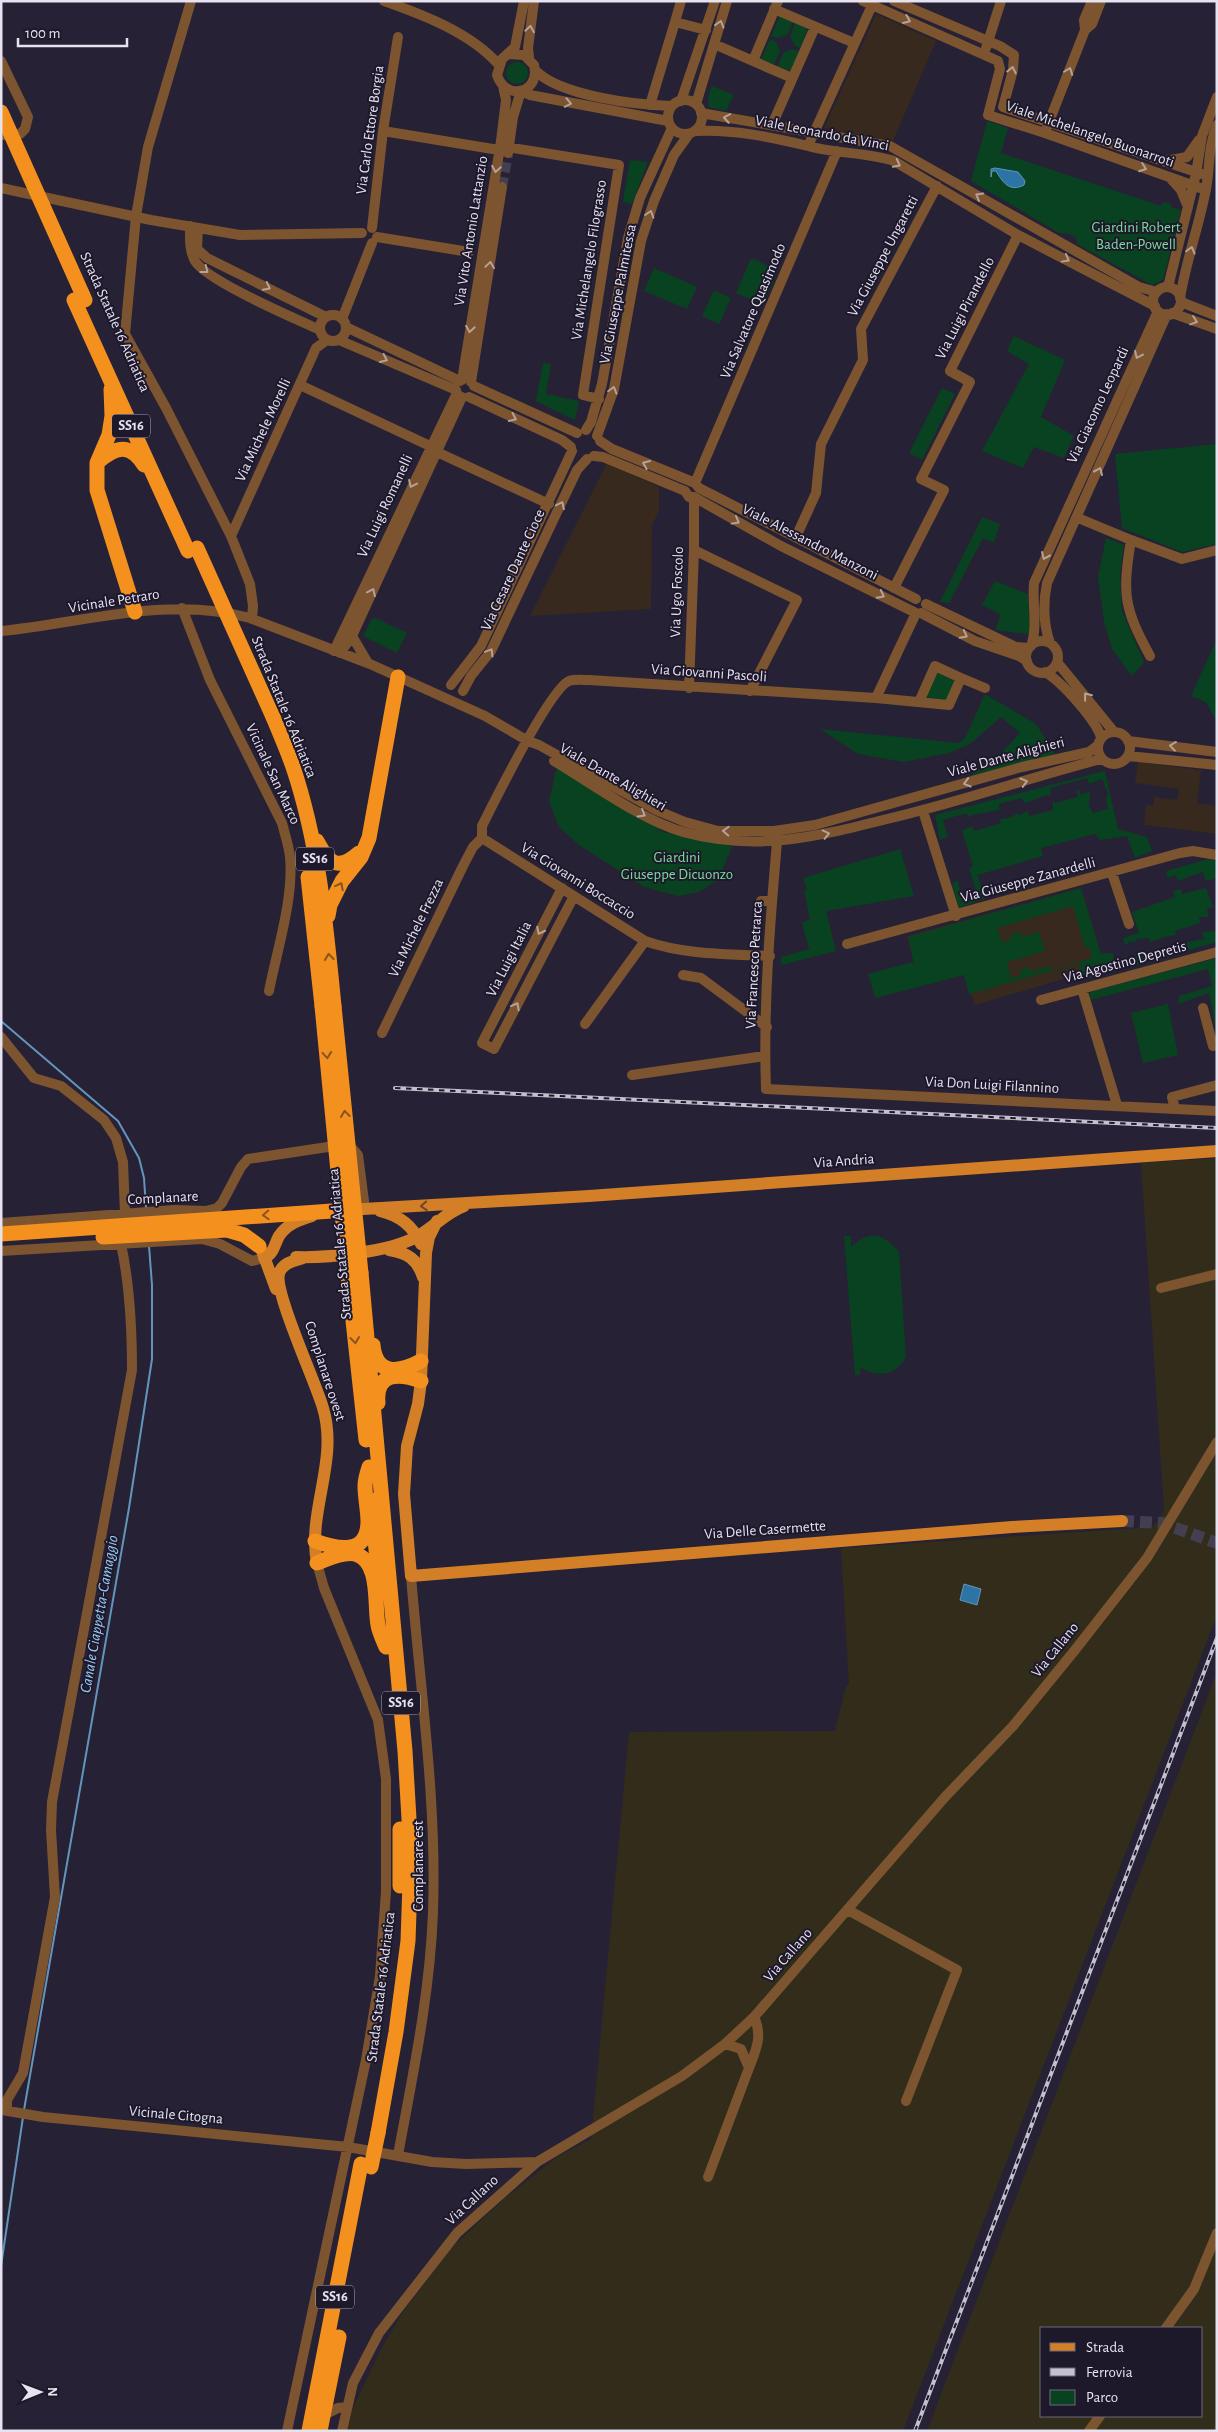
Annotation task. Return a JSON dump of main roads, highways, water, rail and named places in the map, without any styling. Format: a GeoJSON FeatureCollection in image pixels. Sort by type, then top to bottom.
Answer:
{"type":"FeatureCollection","features":[{"type":"Feature","properties":{"kind":"highway","name":"Strada Statale 16 Adriatica"},"geometry":{"type":"LineString","coordinates":[[1,112],[80,300],[110,380],[159,486],[193,550]]}},
{"type":"Feature","properties":{"kind":"highway","name":"Strada Statale 16 Adriatica"},"geometry":{"type":"LineString","coordinates":[[1,136],[80,300],[269,719],[293,766],[310,826],[326,928],[328,1006]]}},
{"type":"Feature","properties":{"kind":"highway"},"geometry":{"type":"LineString","coordinates":[[110,380],[112,404],[110,428],[97,463],[97,490],[135,612]]}},
{"type":"Feature","properties":{"kind":"highway"},"geometry":{"type":"LineString","coordinates":[[97,463],[114,450],[130,451],[137,454],[159,486]]}},
{"type":"Feature","properties":{"kind":"highway"},"geometry":{"type":"LineString","coordinates":[[326,928],[330,905],[347,873],[361,857],[369,838],[398,677]]}},
{"type":"Feature","properties":{"kind":"highway","name":"Strada Statale 16 Adriatica"},"geometry":{"type":"LineString","coordinates":[[269,719],[300,828],[328,1006],[374,1466],[406,1751],[411,1853],[408,1941],[396,2032],[309,2431]]}},
{"type":"Feature","properties":{"kind":"highway"},"geometry":{"type":"LineString","coordinates":[[310,826],[326,859],[336,863],[350,861],[364,849]]}},
{"type":"Feature","properties":{"kind":"highway"},"geometry":{"type":"LineString","coordinates":[[1,1243],[334,1211]]}},
{"type":"Feature","properties":{"kind":"highway"},"geometry":{"type":"LineString","coordinates":[[160,1227],[231,1231],[244,1234],[266,1252]]}},
{"type":"Feature","properties":{"kind":"highway"},"geometry":{"type":"LineString","coordinates":[[1,1234],[143,1229]]}},
{"type":"Feature","properties":{"kind":"highway","name":"Strada Statale 16 Adriatica"},"geometry":{"type":"LineString","coordinates":[[354,1274],[364,1305],[386,1647],[399,1802],[398,1938],[373,2132]]}},
{"type":"Feature","properties":{"kind":"highway","name":"SS16"},"geometry":{"type":"LineString","coordinates":[[364,1305],[371,1323],[374,1352],[378,1362],[385,1368],[398,1370],[421,1361]]}},
{"type":"Feature","properties":{"kind":"highway","name":"SS16"},"geometry":{"type":"LineString","coordinates":[[315,1541],[348,1548],[356,1546],[362,1541],[366,1534],[368,1522],[365,1485],[382,1444],[377,1396],[379,1387],[384,1380],[392,1376],[421,1380]]}},
{"type":"Feature","properties":{"kind":"highway","name":"SS16"},"geometry":{"type":"LineString","coordinates":[[317,1563],[347,1554],[356,1554],[365,1560],[373,1573],[378,1625],[386,1647]]}},
{"type":"Feature","properties":{"kind":"highway","name":"Strada Statale 16 Adriatica"},"geometry":{"type":"LineString","coordinates":[[320,2431],[366,2165]]}},
{"type":"Feature","properties":{"kind":"main road","name":"Via Andria"},"geometry":{"type":"LineString","coordinates":[[266,1252],[291,1224],[302,1219],[334,1211],[589,1196],[1217,1151]]}},
{"type":"Feature","properties":{"kind":"main road"},"geometry":{"type":"LineString","coordinates":[[286,1308],[279,1281],[280,1273],[287,1263],[303,1258],[384,1249],[402,1244],[418,1236],[454,1210],[473,1202]]}},
{"type":"Feature","properties":{"kind":"main road"},"geometry":{"type":"LineString","coordinates":[[367,1209],[394,1215],[403,1220],[418,1236],[426,1253]]}},
{"type":"Feature","properties":{"kind":"main road"},"geometry":{"type":"LineString","coordinates":[[421,1380],[426,1253],[429,1237],[437,1221]]}},
{"type":"Feature","properties":{"kind":"main road"},"geometry":{"type":"LineString","coordinates":[[384,1249],[404,1252],[411,1256],[420,1268],[424,1280]]}},
{"type":"Feature","properties":{"kind":"main road"},"geometry":{"type":"LineString","coordinates":[[286,1308],[266,1252],[303,1258]]}},
{"type":"Feature","properties":{"kind":"main road","name":"Complanare ovest"},"geometry":{"type":"LineString","coordinates":[[286,1308],[322,1402],[328,1432],[327,1465],[315,1541],[317,1563]]}},
{"type":"Feature","properties":{"kind":"main road","name":"Via Delle Casermette"},"geometry":{"type":"LineString","coordinates":[[421,1380],[416,1417],[407,1446],[404,1486],[411,1576],[992,1529],[1122,1521]]}},
{"type":"Feature","properties":{"kind":"water"},"geometry":{"type":"Polygon","coordinates":[[[991,169],[1018,172],[1025,181],[1024,185],[1014,188],[1010,187],[996,171],[992,171],[991,177],[991,169]]]}},
{"type":"Feature","properties":{"kind":"water"},"geometry":{"type":"Polygon","coordinates":[[[964,1584],[981,1589],[977,1605],[960,1600],[964,1584]]]}},
{"type":"Feature","properties":{"kind":"waterway","name":"Canale Ciappetta-Camaggio"},"geometry":{"type":"LineString","coordinates":[[1,1021],[118,1121],[139,1158],[144,1178],[146,1208]]}},
{"type":"Feature","properties":{"kind":"waterway","name":"Canale Ciappetta-Camaggio"},"geometry":{"type":"LineString","coordinates":[[24,2110],[129,1508],[152,1359],[152,1285],[149,1246]]}},
{"type":"Feature","properties":{"kind":"waterway","name":"Canale Ciappetta-Camaggio"},"geometry":{"type":"LineString","coordinates":[[1,2266],[23,2117]]}},
{"type":"Feature","properties":{"kind":"tunnel"},"geometry":{"type":"LineString","coordinates":[[502,187],[508,154]]}},
{"type":"Feature","properties":{"kind":"tunnel"},"geometry":{"type":"LineString","coordinates":[[1122,1521],[1162,1523],[1217,1543]]}},
{"type":"Feature","properties":{"kind":"railway"},"geometry":{"type":"LineString","coordinates":[[395,1088],[1217,1128]]}},
{"type":"Feature","properties":{"kind":"railway"},"geometry":{"type":"LineString","coordinates":[[915,2431],[1217,1638]]}},
{"type":"Feature","properties":{"kind":"park label","name":"Giardini Robert Baden-Powell"},"geometry":{"type":"Point","coordinates":[1136,236]}},
{"type":"Feature","properties":{"kind":"park label","name":"Giardini Giuseppe Dicuonzo"},"geometry":{"type":"Point","coordinates":[677,866]}}]}
